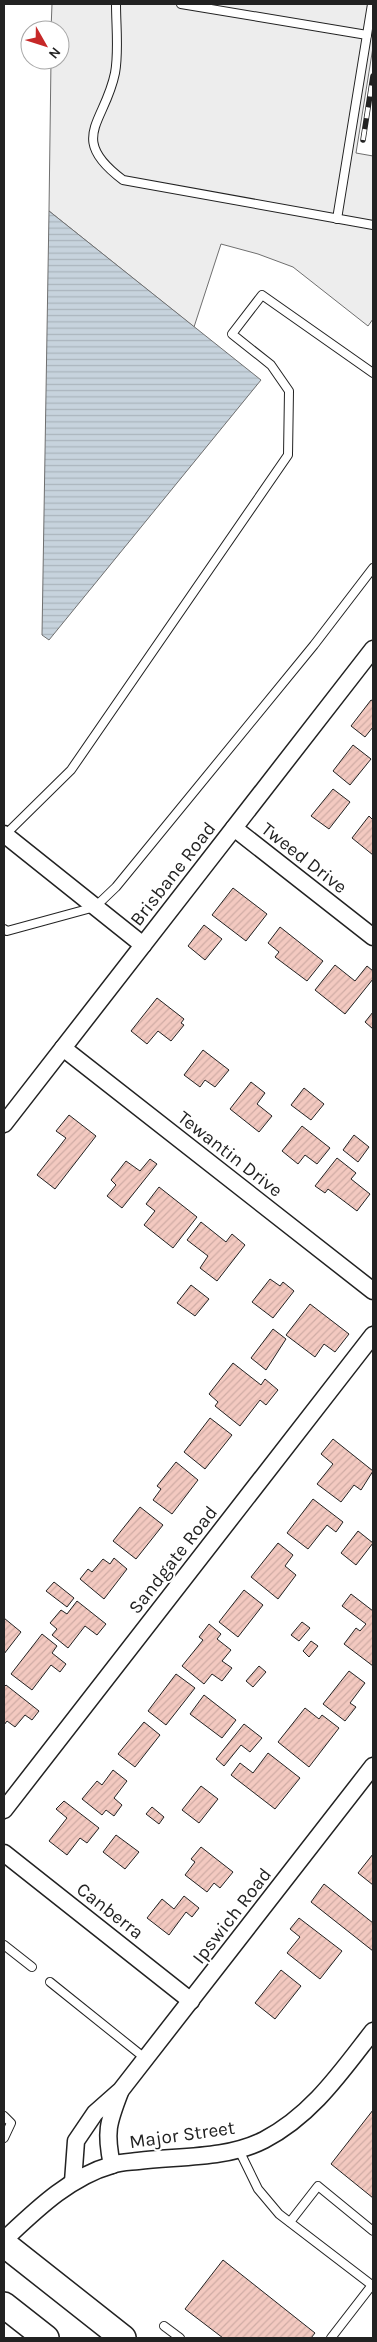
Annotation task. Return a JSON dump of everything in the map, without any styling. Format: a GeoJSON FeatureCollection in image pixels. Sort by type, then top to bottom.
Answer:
{"type":"FeatureCollection","features":[{"type":"Feature","properties":{"kind":"main road"},"geometry":{"type":"LineString","coordinates":[[4,2242],[123,2338]]}},
{"type":"Feature","properties":{"kind":"main road"},"geometry":{"type":"LineString","coordinates":[[4,2304],[46,2338]]}},
{"type":"Feature","properties":{"kind":"street","name":"Brisbane Road"},"geometry":{"type":"LineString","coordinates":[[4,1124],[373,649]]}},
{"type":"Feature","properties":{"kind":"street","name":"Tweed Drive"},"geometry":{"type":"LineString","coordinates":[[234,828],[373,937]]}},
{"type":"Feature","properties":{"kind":"street"},"geometry":{"type":"LineString","coordinates":[[4,834],[143,945]]}},
{"type":"Feature","properties":{"kind":"street","name":"Tewantin Drive"},"geometry":{"type":"LineString","coordinates":[[63,1048],[373,1291]]}},
{"type":"Feature","properties":{"kind":"street","name":"Sandgate Road"},"geometry":{"type":"LineString","coordinates":[[4,1810],[373,1335]]}},
{"type":"Feature","properties":{"kind":"street","name":"Ipswich Road"},"geometry":{"type":"LineString","coordinates":[[73,2182],[76,2141],[95,2113],[121,2090],[146,2059],[373,1766]]}},
{"type":"Feature","properties":{"kind":"street","name":"Canberra"},"geometry":{"type":"LineString","coordinates":[[4,1853],[191,2001]]}},
{"type":"Feature","properties":{"kind":"street","name":"Major Street"},"geometry":{"type":"LineString","coordinates":[[4,2242],[38,2208],[73,2182],[112,2165],[210,2154],[238,2148],[263,2140],[291,2124],[320,2098],[373,2031]]}},
{"type":"Feature","properties":{"kind":"street","name":"Ipswich Road"},"geometry":{"type":"LineString","coordinates":[[112,2165],[107,2139],[111,2117],[121,2090]]}},
{"type":"Feature","properties":{"kind":"lane"},"geometry":{"type":"LineString","coordinates":[[116,4],[115,72],[110,90],[94,127],[94,151],[108,169],[123,180],[373,225]]}},
{"type":"Feature","properties":{"kind":"lane"},"geometry":{"type":"LineString","coordinates":[[181,4],[367,35]]}},
{"type":"Feature","properties":{"kind":"lane"},"geometry":{"type":"LineString","coordinates":[[337,219],[372,4]]}},
{"type":"Feature","properties":{"kind":"lane"},"geometry":{"type":"LineString","coordinates":[[4,834],[72,770],[288,455],[289,391],[271,365],[232,334],[262,295],[373,373]]}},
{"type":"Feature","properties":{"kind":"lane"},"geometry":{"type":"LineString","coordinates":[[5,932],[95,906],[116,888],[314,645],[373,568]]}},
{"type":"Feature","properties":{"kind":"lane"},"geometry":{"type":"LineString","coordinates":[[4,1945],[32,1967]]}},
{"type":"Feature","properties":{"kind":"lane"},"geometry":{"type":"LineString","coordinates":[[50,1982],[146,2059]]}},
{"type":"Feature","properties":{"kind":"lane"},"geometry":{"type":"LineString","coordinates":[[4,2116],[11,2123],[4,2138]]}},
{"type":"Feature","properties":{"kind":"lane"},"geometry":{"type":"LineString","coordinates":[[238,2148],[258,2189],[279,2214],[373,2286],[331,2338]]}},
{"type":"Feature","properties":{"kind":"lane"},"geometry":{"type":"LineString","coordinates":[[290,2222],[318,2186],[373,2231]]}},
{"type":"Feature","properties":{"kind":"lane"},"geometry":{"type":"LineString","coordinates":[[164,2326],[180,2338]]}},
{"type":"Feature","properties":{"kind":"shaded area"},"geometry":{"type":"Polygon","coordinates":[[[52,4],[373,4],[373,47],[356,153],[373,156],[373,319],[368,326],[293,267],[258,254],[221,244],[194,327],[49,211],[51,70],[70,70],[70,20],[51,20],[52,4]]]}},
{"type":"Feature","properties":{"kind":"shaded area"},"geometry":{"type":"Polygon","coordinates":[[[49,211],[261,380],[49,640],[42,635],[49,211]]]}},
{"type":"Feature","properties":{"kind":"building"},"geometry":{"type":"Polygon","coordinates":[[[371,700],[373,701],[373,727],[365,737],[351,726],[371,700]]]}},
{"type":"Feature","properties":{"kind":"building"},"geometry":{"type":"Polygon","coordinates":[[[353,745],[371,759],[350,785],[333,771],[353,745]]]}},
{"type":"Feature","properties":{"kind":"building"},"geometry":{"type":"Polygon","coordinates":[[[333,789],[350,802],[329,829],[311,816],[333,789]]]}},
{"type":"Feature","properties":{"kind":"building"},"geometry":{"type":"Polygon","coordinates":[[[369,816],[373,820],[373,855],[352,838],[369,816]]]}},
{"type":"Feature","properties":{"kind":"building"},"geometry":{"type":"Polygon","coordinates":[[[233,888],[267,914],[246,941],[212,915],[233,888]]]}},
{"type":"Feature","properties":{"kind":"building"},"geometry":{"type":"Polygon","coordinates":[[[204,925],[222,939],[205,960],[188,946],[204,925]]]}},
{"type":"Feature","properties":{"kind":"building"},"geometry":{"type":"Polygon","coordinates":[[[280,927],[323,961],[307,981],[275,957],[279,952],[268,943],[280,927]]]}},
{"type":"Feature","properties":{"kind":"building"},"geometry":{"type":"Polygon","coordinates":[[[335,965],[355,981],[367,966],[373,971],[373,979],[345,1014],[315,990],[335,965]]]}},
{"type":"Feature","properties":{"kind":"building"},"geometry":{"type":"Polygon","coordinates":[[[157,998],[184,1019],[181,1023],[184,1025],[171,1041],[158,1031],[147,1044],[131,1031],[157,998]]]}},
{"type":"Feature","properties":{"kind":"building"},"geometry":{"type":"Polygon","coordinates":[[[373,1012],[373,1029],[365,1022],[373,1012]]]}},
{"type":"Feature","properties":{"kind":"building"},"geometry":{"type":"Polygon","coordinates":[[[203,1050],[229,1070],[215,1087],[205,1080],[200,1087],[184,1075],[203,1050]]]}},
{"type":"Feature","properties":{"kind":"building"},"geometry":{"type":"Polygon","coordinates":[[[251,1082],[265,1093],[257,1104],[272,1116],[259,1132],[230,1109],[251,1082]]]}},
{"type":"Feature","properties":{"kind":"building"},"geometry":{"type":"Polygon","coordinates":[[[304,1088],[324,1104],[311,1120],[291,1105],[304,1088]]]}},
{"type":"Feature","properties":{"kind":"building"},"geometry":{"type":"Polygon","coordinates":[[[69,1115],[96,1136],[55,1189],[37,1175],[66,1138],[56,1131],[69,1115]]]}},
{"type":"Feature","properties":{"kind":"building"},"geometry":{"type":"Polygon","coordinates":[[[302,1126],[330,1148],[317,1164],[305,1155],[298,1164],[282,1151],[302,1126]]]}},
{"type":"Feature","properties":{"kind":"building"},"geometry":{"type":"Polygon","coordinates":[[[354,1135],[369,1147],[358,1162],[343,1150],[354,1135]]]}},
{"type":"Feature","properties":{"kind":"building"},"geometry":{"type":"Polygon","coordinates":[[[337,1158],[356,1173],[351,1179],[370,1194],[357,1211],[328,1189],[325,1193],[315,1186],[337,1158]]]}},
{"type":"Feature","properties":{"kind":"building"},"geometry":{"type":"Polygon","coordinates":[[[150,1159],[157,1164],[122,1208],[107,1196],[116,1185],[111,1180],[126,1161],[140,1171],[150,1159]]]}},
{"type":"Feature","properties":{"kind":"building"},"geometry":{"type":"Polygon","coordinates":[[[159,1187],[197,1217],[173,1248],[144,1225],[155,1211],[146,1204],[159,1187]]]}},
{"type":"Feature","properties":{"kind":"building"},"geometry":{"type":"Polygon","coordinates":[[[201,1222],[226,1242],[232,1234],[245,1245],[217,1281],[200,1268],[208,1256],[187,1240],[201,1222]]]}},
{"type":"Feature","properties":{"kind":"building"},"geometry":{"type":"Polygon","coordinates":[[[270,1279],[280,1286],[283,1282],[294,1291],[273,1318],[252,1302],[270,1279]]]}},
{"type":"Feature","properties":{"kind":"building"},"geometry":{"type":"Polygon","coordinates":[[[191,1285],[209,1299],[195,1316],[177,1303],[191,1285]]]}},
{"type":"Feature","properties":{"kind":"building"},"geometry":{"type":"Polygon","coordinates":[[[310,1304],[349,1334],[335,1352],[324,1344],[315,1357],[286,1335],[310,1304]]]}},
{"type":"Feature","properties":{"kind":"building"},"geometry":{"type":"Polygon","coordinates":[[[273,1329],[286,1339],[266,1370],[251,1358],[273,1329]]]}},
{"type":"Feature","properties":{"kind":"building"},"geometry":{"type":"Polygon","coordinates":[[[233,1363],[261,1385],[265,1379],[278,1390],[266,1405],[260,1400],[240,1426],[215,1406],[218,1402],[209,1394],[233,1363]]]}},
{"type":"Feature","properties":{"kind":"building"},"geometry":{"type":"Polygon","coordinates":[[[210,1418],[232,1435],[205,1469],[184,1452],[210,1418]]]}},
{"type":"Feature","properties":{"kind":"building"},"geometry":{"type":"Polygon","coordinates":[[[333,1439],[373,1471],[361,1490],[354,1485],[341,1502],[317,1484],[333,1464],[321,1454],[333,1439]]]}},
{"type":"Feature","properties":{"kind":"building"},"geometry":{"type":"Polygon","coordinates":[[[176,1462],[198,1480],[172,1514],[153,1500],[161,1489],[157,1486],[176,1462]]]}},
{"type":"Feature","properties":{"kind":"building"},"geometry":{"type":"Polygon","coordinates":[[[313,1499],[343,1522],[336,1532],[327,1525],[308,1549],[287,1533],[313,1499]]]}},
{"type":"Feature","properties":{"kind":"building"},"geometry":{"type":"Polygon","coordinates":[[[140,1507],[163,1525],[136,1559],[113,1541],[140,1507]]]}},
{"type":"Feature","properties":{"kind":"building"},"geometry":{"type":"Polygon","coordinates":[[[358,1531],[373,1543],[356,1565],[341,1553],[358,1531]]]}},
{"type":"Feature","properties":{"kind":"building"},"geometry":{"type":"Polygon","coordinates":[[[278,1543],[293,1555],[285,1566],[296,1575],[278,1599],[251,1577],[278,1543]]]}},
{"type":"Feature","properties":{"kind":"building"},"geometry":{"type":"Polygon","coordinates":[[[114,1558],[127,1569],[104,1599],[80,1579],[88,1569],[92,1572],[103,1559],[110,1564],[114,1558]]]}},
{"type":"Feature","properties":{"kind":"building"},"geometry":{"type":"Polygon","coordinates":[[[54,1582],[74,1598],[67,1607],[46,1591],[54,1582]]]}},
{"type":"Feature","properties":{"kind":"building"},"geometry":{"type":"Polygon","coordinates":[[[244,1590],[263,1605],[238,1637],[219,1622],[244,1590]]]}},
{"type":"Feature","properties":{"kind":"building"},"geometry":{"type":"Polygon","coordinates":[[[351,1594],[373,1611],[373,1666],[344,1644],[356,1628],[360,1631],[366,1624],[342,1606],[351,1594]]]}},
{"type":"Feature","properties":{"kind":"building"},"geometry":{"type":"Polygon","coordinates":[[[77,1601],[106,1624],[97,1635],[85,1626],[68,1648],[52,1635],[57,1629],[50,1623],[61,1610],[67,1614],[77,1601]]]}},
{"type":"Feature","properties":{"kind":"building"},"geometry":{"type":"Polygon","coordinates":[[[4,1618],[21,1632],[4,1654],[4,1618]]]}},
{"type":"Feature","properties":{"kind":"building"},"geometry":{"type":"Polygon","coordinates":[[[302,1622],[310,1628],[299,1641],[291,1635],[302,1622]]]}},
{"type":"Feature","properties":{"kind":"building"},"geometry":{"type":"Polygon","coordinates":[[[209,1624],[221,1634],[217,1639],[231,1650],[222,1661],[232,1668],[222,1681],[212,1674],[204,1684],[182,1666],[203,1640],[199,1637],[209,1624]]]}},
{"type":"Feature","properties":{"kind":"building"},"geometry":{"type":"Polygon","coordinates":[[[42,1634],[57,1646],[52,1653],[66,1664],[60,1672],[51,1665],[32,1690],[11,1674],[42,1634]]]}},
{"type":"Feature","properties":{"kind":"building"},"geometry":{"type":"Polygon","coordinates":[[[311,1641],[318,1646],[309,1657],[303,1651],[311,1641]]]}},
{"type":"Feature","properties":{"kind":"building"},"geometry":{"type":"Polygon","coordinates":[[[259,1666],[266,1672],[253,1687],[246,1681],[259,1666]]]}},
{"type":"Feature","properties":{"kind":"building"},"geometry":{"type":"Polygon","coordinates":[[[349,1671],[365,1683],[350,1703],[356,1707],[345,1721],[323,1704],[349,1671]]]}},
{"type":"Feature","properties":{"kind":"building"},"geometry":{"type":"Polygon","coordinates":[[[176,1674],[195,1688],[166,1725],[148,1711],[176,1674]]]}},
{"type":"Feature","properties":{"kind":"building"},"geometry":{"type":"Polygon","coordinates":[[[6,1685],[39,1711],[32,1720],[25,1715],[15,1727],[7,1721],[4,1725],[4,1687],[6,1685]]]}},
{"type":"Feature","properties":{"kind":"building"},"geometry":{"type":"Polygon","coordinates":[[[204,1695],[236,1720],[222,1738],[190,1714],[204,1695]]]}},
{"type":"Feature","properties":{"kind":"building"},"geometry":{"type":"Polygon","coordinates":[[[305,1708],[319,1719],[322,1715],[339,1728],[309,1767],[278,1742],[305,1708]]]}},
{"type":"Feature","properties":{"kind":"building"},"geometry":{"type":"Polygon","coordinates":[[[144,1722],[160,1735],[135,1767],[118,1754],[144,1722]]]}},
{"type":"Feature","properties":{"kind":"building"},"geometry":{"type":"Polygon","coordinates":[[[244,1724],[262,1738],[250,1752],[241,1745],[224,1766],[216,1759],[244,1724]]]}},
{"type":"Feature","properties":{"kind":"building"},"geometry":{"type":"Polygon","coordinates":[[[268,1753],[300,1778],[275,1809],[231,1775],[240,1763],[253,1773],[268,1753]]]}},
{"type":"Feature","properties":{"kind":"building"},"geometry":{"type":"Polygon","coordinates":[[[113,1770],[127,1781],[114,1798],[122,1805],[114,1816],[106,1810],[102,1815],[82,1799],[97,1781],[102,1785],[113,1770]]]}},
{"type":"Feature","properties":{"kind":"building"},"geometry":{"type":"Polygon","coordinates":[[[201,1786],[218,1799],[199,1823],[182,1810],[201,1786]]]}},
{"type":"Feature","properties":{"kind":"building"},"geometry":{"type":"Polygon","coordinates":[[[64,1801],[99,1828],[87,1843],[80,1838],[67,1855],[49,1841],[67,1818],[56,1809],[64,1801]]]}},
{"type":"Feature","properties":{"kind":"building"},"geometry":{"type":"Polygon","coordinates":[[[152,1807],[164,1817],[159,1824],[146,1814],[152,1807]]]}},
{"type":"Feature","properties":{"kind":"building"},"geometry":{"type":"Polygon","coordinates":[[[116,1835],[139,1852],[125,1869],[103,1852],[116,1835]]]}},
{"type":"Feature","properties":{"kind":"building"},"geometry":{"type":"Polygon","coordinates":[[[201,1847],[233,1872],[220,1888],[214,1883],[207,1892],[185,1875],[195,1862],[191,1859],[201,1847]]]}},
{"type":"Feature","properties":{"kind":"building"},"geometry":{"type":"Polygon","coordinates":[[[373,1854],[373,1885],[358,1873],[373,1854]]]}},
{"type":"Feature","properties":{"kind":"building"},"geometry":{"type":"Polygon","coordinates":[[[324,1884],[373,1923],[373,1951],[311,1902],[324,1884]]]}},
{"type":"Feature","properties":{"kind":"building"},"geometry":{"type":"Polygon","coordinates":[[[184,1896],[199,1908],[192,1917],[186,1912],[169,1935],[147,1918],[162,1899],[174,1909],[184,1896]]]}},
{"type":"Feature","properties":{"kind":"building"},"geometry":{"type":"Polygon","coordinates":[[[299,1918],[342,1951],[320,1979],[287,1953],[300,1937],[290,1929],[299,1918]]]}},
{"type":"Feature","properties":{"kind":"building"},"geometry":{"type":"Polygon","coordinates":[[[281,1970],[301,1986],[275,2019],[255,2003],[281,1970]]]}},
{"type":"Feature","properties":{"kind":"building"},"geometry":{"type":"Polygon","coordinates":[[[373,2110],[373,2198],[331,2164],[373,2110]]]}},
{"type":"Feature","properties":{"kind":"building"},"geometry":{"type":"Polygon","coordinates":[[[223,2260],[315,2333],[311,2338],[223,2338],[185,2309],[223,2260]]]}},
{"type":"Feature","properties":{"kind":"railway"},"geometry":{"type":"LineString","coordinates":[[363,140],[373,76]]}}]}
